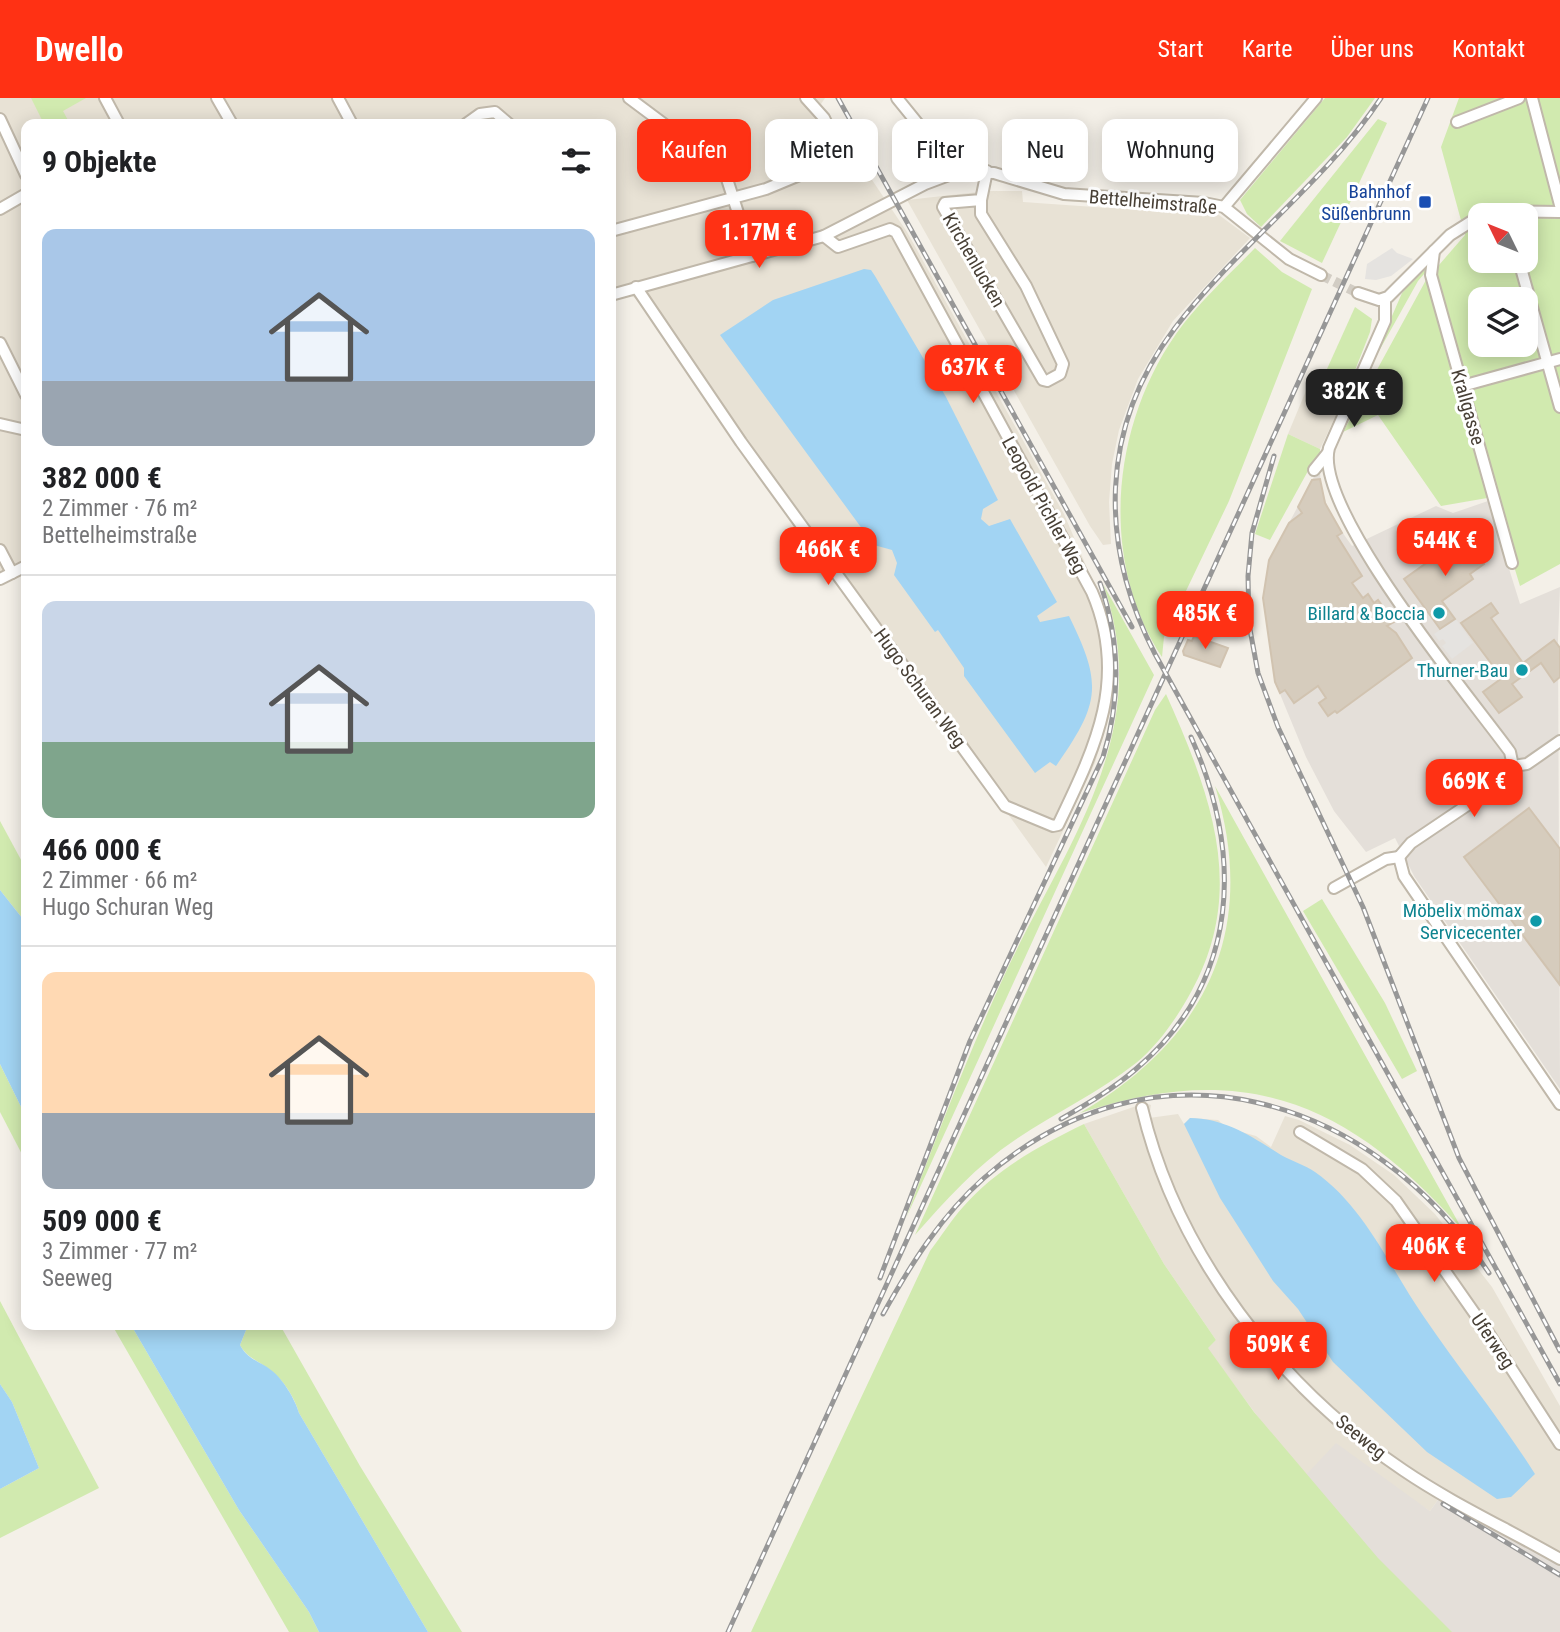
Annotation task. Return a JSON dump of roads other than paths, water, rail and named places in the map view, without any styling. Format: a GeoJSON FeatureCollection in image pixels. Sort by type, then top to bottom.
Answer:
{"type":"FeatureCollection","features":[{"type":"Feature","properties":{"kind":"street"},"geometry":{"type":"LineString","coordinates":[[105,98],[116,119]]}},
{"type":"Feature","properties":{"kind":"street"},"geometry":{"type":"LineString","coordinates":[[217,98],[229,119]]}},
{"type":"Feature","properties":{"kind":"street"},"geometry":{"type":"LineString","coordinates":[[338,98],[349,119]]}},
{"type":"Feature","properties":{"kind":"street"},"geometry":{"type":"LineString","coordinates":[[629,98],[696,148],[726,176],[752,256]]}},
{"type":"Feature","properties":{"kind":"street"},"geometry":{"type":"LineString","coordinates":[[897,98],[914,119]]}},
{"type":"Feature","properties":{"kind":"street"},"geometry":{"type":"LineString","coordinates":[[1224,207],[1316,98]]}},
{"type":"Feature","properties":{"kind":"street"},"geometry":{"type":"LineString","coordinates":[[1457,122],[1519,98]]}},
{"type":"Feature","properties":{"kind":"street"},"geometry":{"type":"LineString","coordinates":[[1532,98],[1560,205]]}},
{"type":"Feature","properties":{"kind":"street"},"geometry":{"type":"LineString","coordinates":[[616,230],[794,179],[843,157],[824,118],[809,99]]}},
{"type":"Feature","properties":{"kind":"street"},"geometry":{"type":"LineString","coordinates":[[473,119],[480,114],[495,112],[503,119]]}},
{"type":"Feature","properties":{"kind":"street"},"geometry":{"type":"LineString","coordinates":[[0,120],[21,164]]}},
{"type":"Feature","properties":{"kind":"street","name":"Bettelheimstraße"},"geometry":{"type":"LineString","coordinates":[[988,171],[1064,194],[1204,203],[1224,207],[1289,259],[1321,275]]}},
{"type":"Feature","properties":{"kind":"street","name":"Bettelheimstraße"},"geometry":{"type":"LineString","coordinates":[[824,236],[929,182]]}},
{"type":"Feature","properties":{"kind":"street","name":"Kirchenlucken"},"geometry":{"type":"LineString","coordinates":[[981,200],[945,203],[943,206],[1046,381],[1060,374],[1063,364],[1026,286],[985,222],[981,200],[985,182]]}},
{"type":"Feature","properties":{"kind":"street"},"geometry":{"type":"LineString","coordinates":[[0,209],[21,197]]}},
{"type":"Feature","properties":{"kind":"street"},"geometry":{"type":"LineString","coordinates":[[1538,212],[1560,212]]}},
{"type":"Feature","properties":{"kind":"street"},"geometry":{"type":"LineString","coordinates":[[1314,470],[1327,454],[1385,321],[1385,299],[1458,229],[1468,223]]}},
{"type":"Feature","properties":{"kind":"street","name":"Leopold Pichler Weg"},"geometry":{"type":"LineString","coordinates":[[824,236],[838,247],[890,229],[897,232],[1092,593],[1104,622],[1109,686],[1090,758],[1058,825],[1053,826]]}},
{"type":"Feature","properties":{"kind":"street"},"geometry":{"type":"LineString","coordinates":[[616,294],[824,236]]}},
{"type":"Feature","properties":{"kind":"street","name":"Krallgasse"},"geometry":{"type":"LineString","coordinates":[[1434,251],[1431,275],[1512,563]]}},
{"type":"Feature","properties":{"kind":"street"},"geometry":{"type":"LineString","coordinates":[[1522,273],[1560,407]]}},
{"type":"Feature","properties":{"kind":"street","name":"Hugo Schuran Weg"},"geometry":{"type":"LineString","coordinates":[[636,288],[741,442],[1005,806],[1053,826]]}},
{"type":"Feature","properties":{"kind":"street"},"geometry":{"type":"LineString","coordinates":[[1357,293],[1385,299]]}},
{"type":"Feature","properties":{"kind":"street"},"geometry":{"type":"LineString","coordinates":[[0,343],[21,385]]}},
{"type":"Feature","properties":{"kind":"street"},"geometry":{"type":"LineString","coordinates":[[1462,386],[1560,359]]}},
{"type":"Feature","properties":{"kind":"street"},"geometry":{"type":"LineString","coordinates":[[0,424],[21,429]]}},
{"type":"Feature","properties":{"kind":"street"},"geometry":{"type":"LineString","coordinates":[[1327,454],[1330,483],[1343,513],[1393,592],[1510,752],[1513,766],[1506,779],[1410,843],[1399,857],[1386,859],[1334,888]]}},
{"type":"Feature","properties":{"kind":"street"},"geometry":{"type":"LineString","coordinates":[[0,550],[12,573]]}},
{"type":"Feature","properties":{"kind":"street"},"geometry":{"type":"LineString","coordinates":[[0,579],[21,568]]}},
{"type":"Feature","properties":{"kind":"street"},"geometry":{"type":"LineString","coordinates":[[1513,766],[1527,764],[1560,741]]}},
{"type":"Feature","properties":{"kind":"street"},"geometry":{"type":"LineString","coordinates":[[1399,857],[1404,876],[1560,1104]]}},
{"type":"Feature","properties":{"kind":"street","name":"Seeweg"},"geometry":{"type":"LineString","coordinates":[[1142,1108],[1164,1179],[1201,1254],[1237,1310],[1309,1393],[1349,1429],[1402,1469],[1472,1513],[1560,1559]]}},
{"type":"Feature","properties":{"kind":"street","name":"Uferweg"},"geometry":{"type":"LineString","coordinates":[[1300,1132],[1362,1169],[1395,1201],[1489,1334],[1560,1444]]}},
{"type":"Feature","properties":{"kind":"water"},"geometry":{"type":"Polygon","coordinates":[[[864,269],[871,270],[875,276],[946,397],[998,500],[983,509],[981,519],[989,526],[1010,519],[1057,602],[1037,616],[1040,622],[1069,616],[1088,660],[1092,693],[1088,709],[1071,744],[1056,766],[1050,762],[1035,773],[964,676],[964,668],[938,630],[935,632],[894,575],[897,563],[892,550],[874,545],[720,335],[773,300],[864,269]]]}},
{"type":"Feature","properties":{"kind":"water"},"geometry":{"type":"Polygon","coordinates":[[[0,890],[21,917],[21,1107],[0,1064],[0,890]]]}},
{"type":"Feature","properties":{"kind":"water"},"geometry":{"type":"Polygon","coordinates":[[[1190,1118],[1215,1121],[1249,1135],[1315,1172],[1333,1186],[1348,1203],[1376,1239],[1424,1317],[1535,1474],[1511,1497],[1497,1499],[1427,1452],[1333,1362],[1298,1309],[1273,1281],[1220,1198],[1184,1124],[1190,1118]]]}},
{"type":"Feature","properties":{"kind":"water"},"geometry":{"type":"Polygon","coordinates":[[[134,1330],[246,1330],[240,1345],[243,1350],[275,1374],[288,1390],[428,1632],[319,1632],[309,1612],[239,1510],[134,1330]]]}},
{"type":"Feature","properties":{"kind":"water"},"geometry":{"type":"Polygon","coordinates":[[[0,1384],[12,1402],[39,1468],[0,1489],[0,1384]]]}},
{"type":"Feature","properties":{"kind":"tunnel"},"geometry":{"type":"LineString","coordinates":[[1321,275],[1358,293]]}},
{"type":"Feature","properties":{"kind":"railway"},"geometry":{"type":"LineString","coordinates":[[838,98],[1132,627]]}},
{"type":"Feature","properties":{"kind":"railway"},"geometry":{"type":"LineString","coordinates":[[1381,98],[1333,159],[1199,298],[1150,366],[1132,406],[1121,447],[1116,488],[1117,530],[1124,572],[1137,613],[1155,654],[1560,1384]]}},
{"type":"Feature","properties":{"kind":"railway"},"geometry":{"type":"LineString","coordinates":[[728,1632],[1428,98]]}},
{"type":"Feature","properties":{"kind":"railway"},"geometry":{"type":"LineString","coordinates":[[1274,456],[1252,533],[1248,576],[1249,624],[1258,673],[1278,727],[1363,907],[1459,1158],[1560,1351]]}},
{"type":"Feature","properties":{"kind":"railway"},"geometry":{"type":"LineString","coordinates":[[880,1278],[970,1041],[1103,757],[1113,713],[1116,670],[1107,604],[1100,583]]}},
{"type":"Feature","properties":{"kind":"railway"},"geometry":{"type":"LineString","coordinates":[[1061,1119],[1127,1076],[1171,1034],[1196,996],[1213,956],[1222,914],[1224,870],[1219,826],[1208,781],[1191,737]]}},
{"type":"Feature","properties":{"kind":"railway"},"geometry":{"type":"LineString","coordinates":[[883,1314],[928,1242],[954,1208],[984,1178],[1050,1132],[1119,1105],[1188,1095],[1257,1102],[1323,1125],[1385,1162],[1441,1212],[1489,1273]]}},
{"type":"Feature","properties":{"kind":"railway"},"geometry":{"type":"LineString","coordinates":[[1443,1504],[1560,1575]]}},
{"type":"Feature","properties":{"kind":"place","name":"Bahnhof Süßenbrunn"},"geometry":{"type":"Point","coordinates":[1425,202]}},
{"type":"Feature","properties":{"kind":"place","name":"Billard & Boccia"},"geometry":{"type":"Point","coordinates":[1439,613]}},
{"type":"Feature","properties":{"kind":"place","name":"Thurner-Bau"},"geometry":{"type":"Point","coordinates":[1522,670]}},
{"type":"Feature","properties":{"kind":"place","name":"Möbelix mömax Servicecenter"},"geometry":{"type":"Point","coordinates":[1536,921]}}]}
